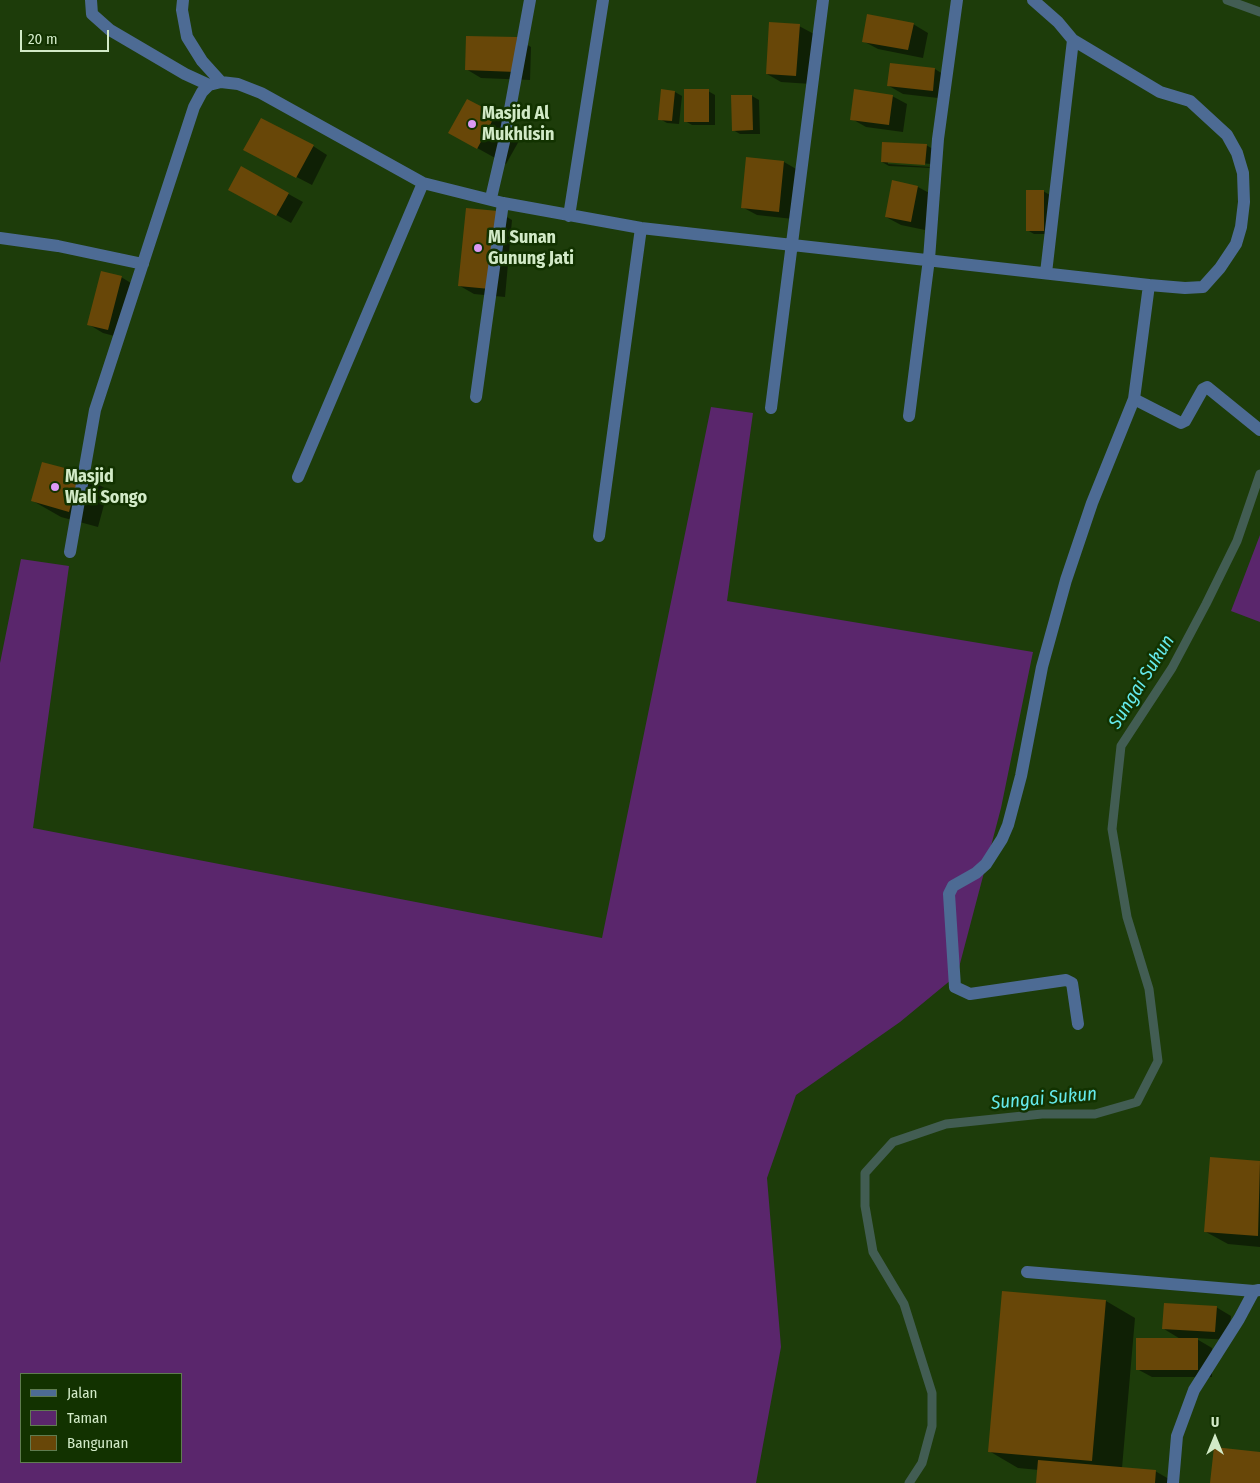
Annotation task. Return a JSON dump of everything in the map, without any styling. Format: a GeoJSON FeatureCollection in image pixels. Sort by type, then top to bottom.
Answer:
{"type":"FeatureCollection","features":[{"type":"Feature","properties":{"kind":"street"},"geometry":{"type":"LineString","coordinates":[[91,0],[92,14],[110,30],[185,74],[215,83],[238,84],[261,93],[423,183],[569,216],[641,228],[1149,285],[1185,288],[1203,287],[1220,268],[1236,244],[1241,227],[1244,193],[1243,174],[1238,153],[1227,135],[1190,101],[1160,92],[1073,40],[1058,22],[1033,0]]}},
{"type":"Feature","properties":{"kind":"street"},"geometry":{"type":"LineString","coordinates":[[183,0],[182,10],[187,37],[215,83]]}},
{"type":"Feature","properties":{"kind":"street"},"geometry":{"type":"LineString","coordinates":[[476,397],[497,201],[530,0]]}},
{"type":"Feature","properties":{"kind":"street"},"geometry":{"type":"LineString","coordinates":[[569,216],[602,0]]}},
{"type":"Feature","properties":{"kind":"street"},"geometry":{"type":"LineString","coordinates":[[771,408],[823,0]]}},
{"type":"Feature","properties":{"kind":"street"},"geometry":{"type":"LineString","coordinates":[[909,416],[929,259],[938,139],[957,0]]}},
{"type":"Feature","properties":{"kind":"street"},"geometry":{"type":"LineString","coordinates":[[1046,273],[1073,40]]}},
{"type":"Feature","properties":{"kind":"street"},"geometry":{"type":"LineString","coordinates":[[70,552],[95,410],[194,108],[202,92],[215,83]]}},
{"type":"Feature","properties":{"kind":"street"},"geometry":{"type":"LineString","coordinates":[[298,477],[423,183]]}},
{"type":"Feature","properties":{"kind":"street"},"geometry":{"type":"LineString","coordinates":[[599,536],[641,228]]}},
{"type":"Feature","properties":{"kind":"street"},"geometry":{"type":"LineString","coordinates":[[0,238],[58,246],[143,264]]}},
{"type":"Feature","properties":{"kind":"street"},"geometry":{"type":"LineString","coordinates":[[1078,1024],[1072,983],[1066,980],[970,994],[956,988],[949,894],[952,886],[976,873],[986,864],[1002,839],[1008,825],[1021,776],[1042,667],[1066,580],[1092,503],[1134,399],[1149,285]]}},
{"type":"Feature","properties":{"kind":"street"},"geometry":{"type":"LineString","coordinates":[[1134,399],[1181,423],[1185,421],[1203,389],[1207,387],[1256,427]]}},
{"type":"Feature","properties":{"kind":"street"},"geometry":{"type":"LineString","coordinates":[[1027,1272],[1257,1291],[1194,1390],[1177,1436],[1172,1483]]}},
{"type":"Feature","properties":{"kind":"green space"},"geometry":{"type":"Polygon","coordinates":[[[711,407],[753,413],[727,601],[1033,652],[1001,808],[957,975],[900,1022],[796,1095],[767,1178],[781,1347],[756,1483],[0,1483],[0,663],[21,559],[69,566],[33,828],[602,938],[711,407]]]}},
{"type":"Feature","properties":{"kind":"green space"},"geometry":{"type":"Polygon","coordinates":[[[1260,535],[1260,622],[1231,611],[1260,535]]]}},
{"type":"Feature","properties":{"kind":"building"},"geometry":{"type":"Polygon","coordinates":[[[867,14],[914,23],[908,50],[862,42],[867,14]]]}},
{"type":"Feature","properties":{"kind":"building"},"geometry":{"type":"Polygon","coordinates":[[[769,22],[800,24],[796,76],[766,74],[769,22]]]}},
{"type":"Feature","properties":{"kind":"building"},"geometry":{"type":"Polygon","coordinates":[[[466,36],[517,37],[516,72],[465,70],[466,36]]]}},
{"type":"Feature","properties":{"kind":"building"},"geometry":{"type":"Polygon","coordinates":[[[890,63],[935,68],[933,91],[887,86],[890,63]]]}},
{"type":"Feature","properties":{"kind":"building"},"geometry":{"type":"Polygon","coordinates":[[[661,89],[675,91],[672,121],[658,120],[661,89]]]}},
{"type":"Feature","properties":{"kind":"building"},"geometry":{"type":"Polygon","coordinates":[[[684,89],[709,89],[709,122],[684,122],[684,89]]]}},
{"type":"Feature","properties":{"kind":"building"},"geometry":{"type":"Polygon","coordinates":[[[854,89],[893,95],[889,125],[850,120],[854,89]]]}},
{"type":"Feature","properties":{"kind":"building"},"geometry":{"type":"Polygon","coordinates":[[[731,95],[752,95],[753,130],[732,131],[731,95]]]}},
{"type":"Feature","properties":{"kind":"building","name":"Masjid Al Mukhlisin"},"geometry":{"type":"Polygon","coordinates":[[[467,99],[496,114],[477,149],[448,133],[467,99]]]}},
{"type":"Feature","properties":{"kind":"building"},"geometry":{"type":"Polygon","coordinates":[[[261,118],[314,145],[296,178],[243,150],[261,118]]]}},
{"type":"Feature","properties":{"kind":"building"},"geometry":{"type":"Polygon","coordinates":[[[882,142],[927,144],[925,165],[881,162],[882,142]]]}},
{"type":"Feature","properties":{"kind":"building"},"geometry":{"type":"Polygon","coordinates":[[[746,157],[784,161],[779,212],[741,208],[746,157]]]}},
{"type":"Feature","properties":{"kind":"building"},"geometry":{"type":"Polygon","coordinates":[[[241,166],[289,193],[276,216],[228,190],[241,166]]]}},
{"type":"Feature","properties":{"kind":"building"},"geometry":{"type":"Polygon","coordinates":[[[892,180],[918,186],[911,222],[885,217],[892,180]]]}},
{"type":"Feature","properties":{"kind":"building"},"geometry":{"type":"Polygon","coordinates":[[[1026,190],[1044,190],[1044,231],[1026,231],[1026,190]]]}},
{"type":"Feature","properties":{"kind":"building","name":"MI Sunan Gunung Jati"},"geometry":{"type":"Polygon","coordinates":[[[466,208],[498,211],[490,289],[458,286],[466,208]]]}},
{"type":"Feature","properties":{"kind":"building"},"geometry":{"type":"Polygon","coordinates":[[[101,271],[122,276],[108,330],[87,325],[101,271]]]}},
{"type":"Feature","properties":{"kind":"building","name":"Masjid Wali Songo"},"geometry":{"type":"Polygon","coordinates":[[[42,462],[80,472],[69,512],[31,501],[42,462]]]}},
{"type":"Feature","properties":{"kind":"building"},"geometry":{"type":"Polygon","coordinates":[[[1210,1157],[1260,1161],[1258,1236],[1204,1232],[1210,1157]]]}},
{"type":"Feature","properties":{"kind":"building"},"geometry":{"type":"Polygon","coordinates":[[[1002,1291],[1106,1300],[1092,1461],[988,1452],[1002,1291]]]}},
{"type":"Feature","properties":{"kind":"building"},"geometry":{"type":"Polygon","coordinates":[[[1164,1303],[1217,1306],[1215,1332],[1162,1329],[1164,1303]]]}},
{"type":"Feature","properties":{"kind":"building"},"geometry":{"type":"Polygon","coordinates":[[[1136,1338],[1198,1338],[1198,1370],[1136,1370],[1136,1338]]]}},
{"type":"Feature","properties":{"kind":"building"},"geometry":{"type":"Polygon","coordinates":[[[1214,1447],[1260,1452],[1260,1483],[1210,1483],[1214,1447]]]}},
{"type":"Feature","properties":{"kind":"building"},"geometry":{"type":"Polygon","coordinates":[[[1038,1460],[1156,1470],[1155,1483],[1036,1483],[1038,1460]]]}},
{"type":"Feature","properties":{"kind":"waterway"},"geometry":{"type":"LineString","coordinates":[[1227,0],[1260,12]]}},
{"type":"Feature","properties":{"kind":"waterway","name":"Sungai Sukun"},"geometry":{"type":"LineString","coordinates":[[909,1483],[922,1463],[932,1426],[932,1393],[904,1304],[873,1252],[865,1206],[865,1173],[893,1142],[946,1124],[1042,1114],[1095,1114],[1137,1102],[1158,1061],[1149,989],[1127,917],[1112,829],[1121,746],[1172,668],[1206,604],[1237,541],[1260,474]]}},
{"type":"Feature","properties":{"kind":"place","name":"Masjid Al Mukhlisin"},"geometry":{"type":"Point","coordinates":[472,124]}},
{"type":"Feature","properties":{"kind":"place","name":"MI Sunan Gunung Jati"},"geometry":{"type":"Point","coordinates":[478,248]}},
{"type":"Feature","properties":{"kind":"place","name":"Masjid Wali Songo"},"geometry":{"type":"Point","coordinates":[55,487]}}]}
